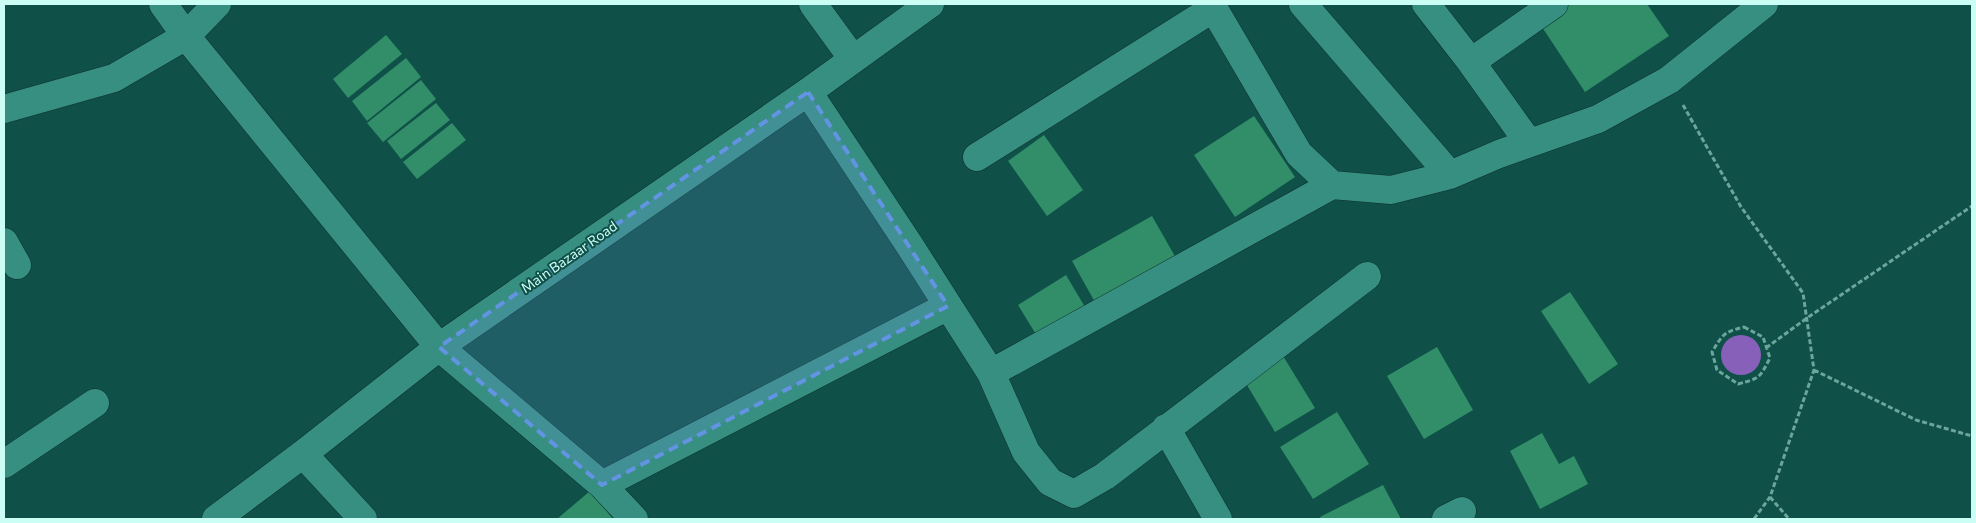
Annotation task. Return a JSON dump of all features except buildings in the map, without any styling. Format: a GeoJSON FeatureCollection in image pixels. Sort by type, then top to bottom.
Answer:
{"type":"FeatureCollection","features":[{"type":"Feature","properties":{"kind":"street"},"geometry":{"type":"LineString","coordinates":[[163,4],[186,36],[438,347],[602,485],[634,519]]}},
{"type":"Feature","properties":{"kind":"street"},"geometry":{"type":"LineString","coordinates":[[4,109],[114,78],[186,36],[216,4]]}},
{"type":"Feature","properties":{"kind":"street"},"geometry":{"type":"LineString","coordinates":[[813,4],[853,59]]}},
{"type":"Feature","properties":{"kind":"street","name":"Main Bazaar Road"},"geometry":{"type":"LineString","coordinates":[[216,519],[303,454],[438,347],[808,92],[930,4]]}},
{"type":"Feature","properties":{"kind":"street"},"geometry":{"type":"LineString","coordinates":[[1303,4],[1450,175]]}},
{"type":"Feature","properties":{"kind":"street"},"geometry":{"type":"LineString","coordinates":[[1426,4],[1471,62],[1529,143]]}},
{"type":"Feature","properties":{"kind":"street"},"geometry":{"type":"LineString","coordinates":[[1471,62],[1554,4]]}},
{"type":"Feature","properties":{"kind":"street"},"geometry":{"type":"LineString","coordinates":[[991,373],[1332,185],[1391,190],[1450,175],[1529,143],[1598,119],[1669,80],[1764,4]]}},
{"type":"Feature","properties":{"kind":"street"},"geometry":{"type":"LineString","coordinates":[[977,157],[1212,6],[1299,154],[1332,185]]}},
{"type":"Feature","properties":{"kind":"street"},"geometry":{"type":"LineString","coordinates":[[808,92],[991,373],[1026,452],[1050,482],[1074,494],[1105,476],[1367,276]]}},
{"type":"Feature","properties":{"kind":"street"},"geometry":{"type":"LineString","coordinates":[[4,242],[17,265]]}},
{"type":"Feature","properties":{"kind":"street"},"geometry":{"type":"LineString","coordinates":[[602,485],[948,306]]}},
{"type":"Feature","properties":{"kind":"street"},"geometry":{"type":"LineString","coordinates":[[4,464],[95,403]]}},
{"type":"Feature","properties":{"kind":"street"},"geometry":{"type":"LineString","coordinates":[[1166,428],[1218,519]]}},
{"type":"Feature","properties":{"kind":"street"},"geometry":{"type":"LineString","coordinates":[[303,454],[363,519]]}},
{"type":"Feature","properties":{"kind":"path"},"geometry":{"type":"LineString","coordinates":[[1669,80],[1741,207],[1803,293],[1814,370],[1770,497],[1754,519]]}},
{"type":"Feature","properties":{"kind":"path"},"geometry":{"type":"LineString","coordinates":[[1766,348],[1806,318],[1972,206]]}},
{"type":"Feature","properties":{"kind":"path"},"geometry":{"type":"LineString","coordinates":[[1744,327],[1763,337],[1766,348],[1770,358],[1761,375],[1758,378],[1738,384],[1720,374],[1712,352],[1722,334],[1726,331],[1744,327]]}},
{"type":"Feature","properties":{"kind":"path"},"geometry":{"type":"LineString","coordinates":[[1814,370],[1916,420],[1972,436]]}},
{"type":"Feature","properties":{"kind":"path"},"geometry":{"type":"LineString","coordinates":[[1770,497],[1789,519]]}},
{"type":"Feature","properties":{"kind":"highlighted area"},"geometry":{"type":"Polygon","coordinates":[[[808,92],[948,306],[602,485],[439,347],[808,92]]]}},
{"type":"Feature","properties":{"kind":"shaded area"},"geometry":{"type":"Polygon","coordinates":[[[1745,335],[1752,338],[1758,344],[1761,355],[1760,363],[1752,372],[1745,375],[1737,375],[1730,372],[1722,363],[1721,351],[1724,344],[1733,336],[1745,335]]]}}]}
